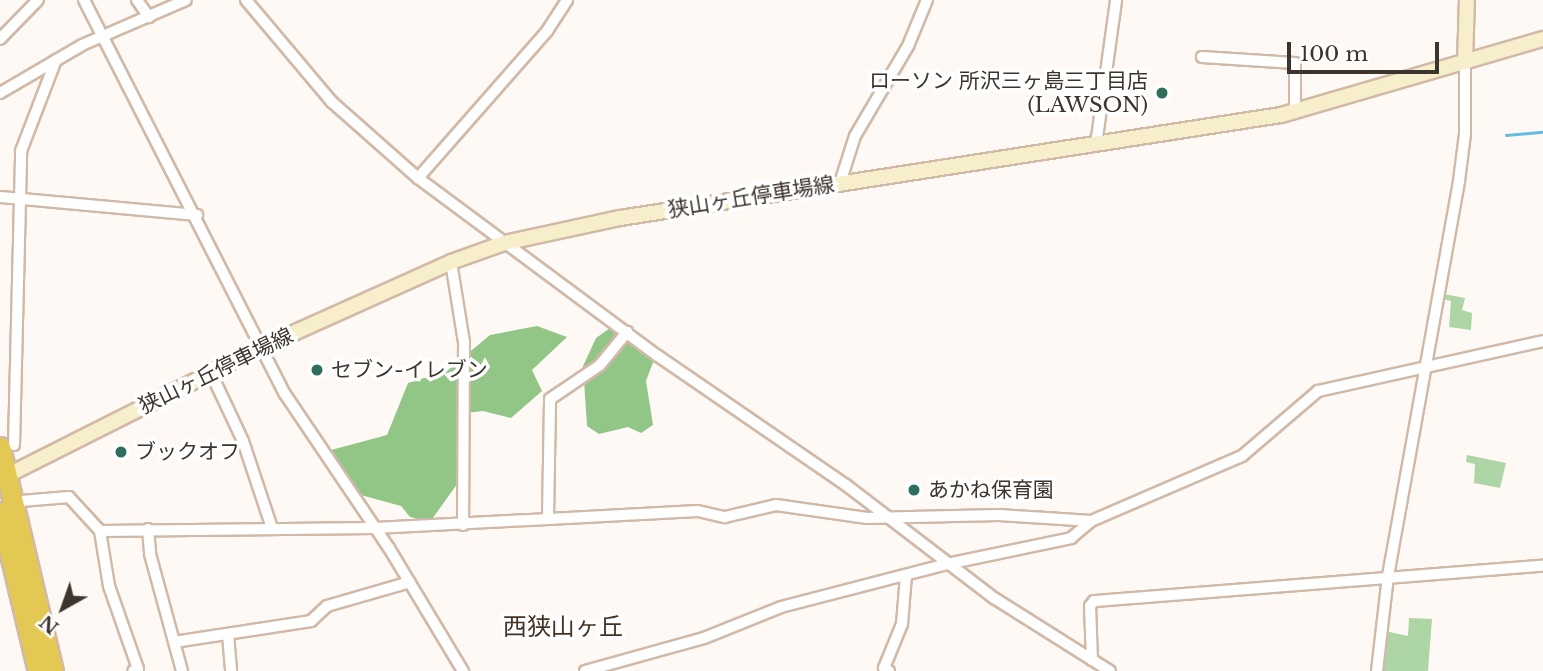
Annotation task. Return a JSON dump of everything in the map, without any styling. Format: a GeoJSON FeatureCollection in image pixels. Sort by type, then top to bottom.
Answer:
{"type":"FeatureCollection","features":[{"type":"Feature","properties":{"kind":"highway"},"geometry":{"type":"LineString","coordinates":[[7,446],[4,477],[54,671]]}},
{"type":"Feature","properties":{"kind":"highway"},"geometry":{"type":"LineString","coordinates":[[0,512],[38,671]]}},
{"type":"Feature","properties":{"kind":"main road"},"geometry":{"type":"LineString","coordinates":[[1465,62],[1467,0]]}},
{"type":"Feature","properties":{"kind":"main road","name":"狭山ヶ丘停車場線"},"geometry":{"type":"LineString","coordinates":[[4,477],[260,348],[451,262],[504,243],[564,228],[1295,113],[1543,39]]}},
{"type":"Feature","properties":{"kind":"street"},"geometry":{"type":"LineString","coordinates":[[0,39],[38,0]]}},
{"type":"Feature","properties":{"kind":"street"},"geometry":{"type":"LineString","coordinates":[[85,0],[197,215],[260,348],[313,440],[375,528],[463,671]]}},
{"type":"Feature","properties":{"kind":"street"},"geometry":{"type":"LineString","coordinates":[[137,0],[149,17]]}},
{"type":"Feature","properties":{"kind":"street"},"geometry":{"type":"LineString","coordinates":[[0,93],[56,60],[186,0]]}},
{"type":"Feature","properties":{"kind":"street"},"geometry":{"type":"LineString","coordinates":[[246,0],[332,102],[418,178],[627,332],[890,518],[947,564],[1110,671]]}},
{"type":"Feature","properties":{"kind":"street"},"geometry":{"type":"LineString","coordinates":[[418,178],[547,32],[567,0]]}},
{"type":"Feature","properties":{"kind":"street"},"geometry":{"type":"LineString","coordinates":[[840,183],[855,135],[908,46],[927,0]]}},
{"type":"Feature","properties":{"kind":"street"},"geometry":{"type":"LineString","coordinates":[[1096,145],[1116,0]]}},
{"type":"Feature","properties":{"kind":"street"},"geometry":{"type":"LineString","coordinates":[[1202,57],[1295,63],[1295,113]]}},
{"type":"Feature","properties":{"kind":"street"},"geometry":{"type":"LineString","coordinates":[[7,446],[13,386],[21,151],[56,60]]}},
{"type":"Feature","properties":{"kind":"street"},"geometry":{"type":"LineString","coordinates":[[1377,671],[1388,576],[1428,367],[1465,134],[1465,62]]}},
{"type":"Feature","properties":{"kind":"street"},"geometry":{"type":"LineString","coordinates":[[0,197],[197,215]]}},
{"type":"Feature","properties":{"kind":"street"},"geometry":{"type":"LineString","coordinates":[[451,262],[464,342],[463,525]]}},
{"type":"Feature","properties":{"kind":"street"},"geometry":{"type":"LineString","coordinates":[[548,517],[550,399],[600,365],[627,332]]}},
{"type":"Feature","properties":{"kind":"street"},"geometry":{"type":"LineString","coordinates":[[585,671],[704,638],[780,607],[947,564],[1070,538],[1091,521],[1231,462],[1318,391],[1543,341]]}},
{"type":"Feature","properties":{"kind":"street"},"geometry":{"type":"LineString","coordinates":[[211,373],[243,441],[272,528]]}},
{"type":"Feature","properties":{"kind":"street"},"geometry":{"type":"LineString","coordinates":[[0,388],[13,386]]}},
{"type":"Feature","properties":{"kind":"street"},"geometry":{"type":"LineString","coordinates":[[21,501],[69,497],[100,531],[109,586],[138,669],[133,671]]}},
{"type":"Feature","properties":{"kind":"street"},"geometry":{"type":"LineString","coordinates":[[100,531],[375,528],[698,511],[725,517],[776,505],[890,518],[999,515],[1091,521]]}},
{"type":"Feature","properties":{"kind":"street"},"geometry":{"type":"LineString","coordinates":[[148,529],[150,554],[182,671]]}},
{"type":"Feature","properties":{"kind":"street"},"geometry":{"type":"LineString","coordinates":[[1092,660],[1090,606],[1094,601],[1543,566]]}},
{"type":"Feature","properties":{"kind":"street"},"geometry":{"type":"LineString","coordinates":[[889,671],[884,668],[902,624],[906,575]]}},
{"type":"Feature","properties":{"kind":"street"},"geometry":{"type":"LineString","coordinates":[[174,642],[311,621],[327,606],[410,582]]}},
{"type":"Feature","properties":{"kind":"street"},"geometry":{"type":"LineString","coordinates":[[228,635],[231,671]]}},
{"type":"Feature","properties":{"kind":"green space"},"geometry":{"type":"Polygon","coordinates":[[[1444,294],[1465,298],[1462,310],[1472,313],[1471,330],[1449,327],[1451,301],[1442,299],[1444,294]]]}},
{"type":"Feature","properties":{"kind":"green space"},"geometry":{"type":"Polygon","coordinates":[[[537,326],[567,337],[532,370],[542,391],[511,418],[483,411],[457,414],[460,480],[430,522],[410,517],[401,506],[357,494],[331,450],[387,435],[408,383],[447,371],[490,335],[537,326]]]}},
{"type":"Feature","properties":{"kind":"green space"},"geometry":{"type":"Polygon","coordinates":[[[610,328],[654,360],[646,381],[653,425],[641,433],[628,427],[599,434],[587,426],[583,366],[596,338],[610,328]]]}},
{"type":"Feature","properties":{"kind":"green space"},"geometry":{"type":"Polygon","coordinates":[[[1467,455],[1506,463],[1500,488],[1474,483],[1475,464],[1466,462],[1467,455]]]}},
{"type":"Feature","properties":{"kind":"green space"},"geometry":{"type":"Polygon","coordinates":[[[1409,618],[1432,619],[1428,671],[1381,671],[1385,631],[1408,636],[1409,618]]]}},
{"type":"Feature","properties":{"kind":"waterway"},"geometry":{"type":"LineString","coordinates":[[1506,135],[1543,132]]}},
{"type":"Feature","properties":{"kind":"place","name":"ローソン 所沢三ヶ島三丁目店 (LAWSON)"},"geometry":{"type":"Point","coordinates":[1162,93]}},
{"type":"Feature","properties":{"kind":"place","name":"セブン-イレブン"},"geometry":{"type":"Point","coordinates":[317,370]}},
{"type":"Feature","properties":{"kind":"place","name":"ブックオフ"},"geometry":{"type":"Point","coordinates":[121,452]}},
{"type":"Feature","properties":{"kind":"place","name":"あかね保育園"},"geometry":{"type":"Point","coordinates":[914,490]}},
{"type":"Feature","properties":{"kind":"district","name":"西狭山ヶ丘"},"geometry":{"type":"Point","coordinates":[563,627]}}]}
